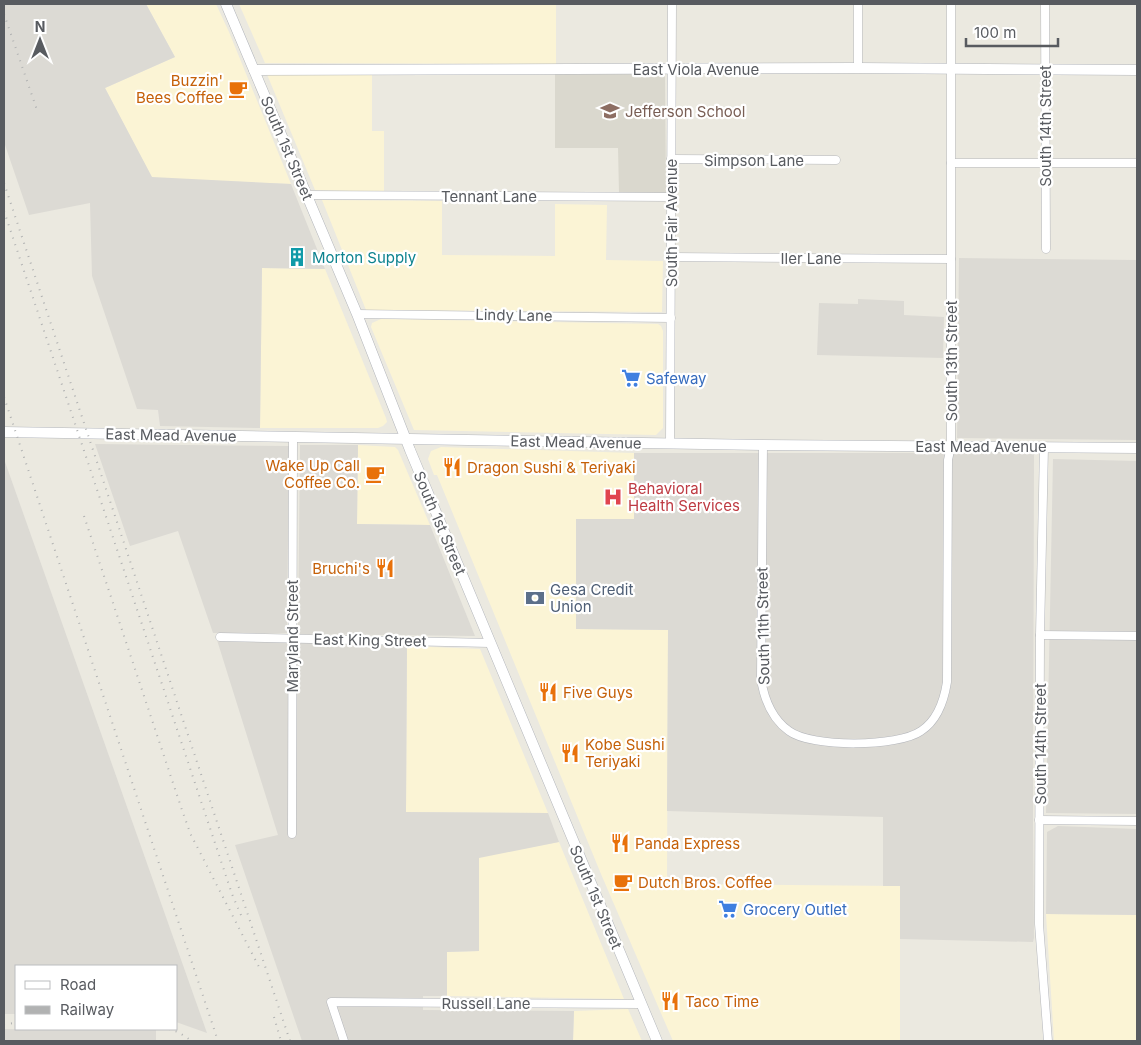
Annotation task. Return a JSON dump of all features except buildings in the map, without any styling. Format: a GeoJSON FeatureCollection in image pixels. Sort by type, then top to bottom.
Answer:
{"type":"FeatureCollection","features":[{"type":"Feature","properties":{"kind":"street","name":"South 1st Street"},"geometry":{"type":"LineString","coordinates":[[226,4],[357,314],[405,439],[657,1041]]}},
{"type":"Feature","properties":{"kind":"street","name":"South Fair Avenue"},"geometry":{"type":"LineString","coordinates":[[670,443],[672,4]]}},
{"type":"Feature","properties":{"kind":"street"},"geometry":{"type":"LineString","coordinates":[[858,4],[858,68]]}},
{"type":"Feature","properties":{"kind":"street","name":"South 13th Street"},"geometry":{"type":"LineString","coordinates":[[855,743],[892,742],[922,731],[942,706],[947,682],[948,460],[951,446],[951,4]]}},
{"type":"Feature","properties":{"kind":"street","name":"South 14th Street"},"geometry":{"type":"LineString","coordinates":[[1045,4],[1046,248]]}},
{"type":"Feature","properties":{"kind":"street","name":"East Viola Avenue"},"geometry":{"type":"LineString","coordinates":[[254,70],[858,68],[1137,70]]}},
{"type":"Feature","properties":{"kind":"street","name":"Simpson Lane"},"geometry":{"type":"LineString","coordinates":[[671,159],[836,160]]}},
{"type":"Feature","properties":{"kind":"street"},"geometry":{"type":"LineString","coordinates":[[950,163],[1137,163]]}},
{"type":"Feature","properties":{"kind":"street","name":"Tennant Lane"},"geometry":{"type":"LineString","coordinates":[[306,196],[671,197]]}},
{"type":"Feature","properties":{"kind":"street","name":"Iler Lane"},"geometry":{"type":"LineString","coordinates":[[671,257],[951,259]]}},
{"type":"Feature","properties":{"kind":"street","name":"Lindy Lane"},"geometry":{"type":"LineString","coordinates":[[357,314],[671,318]]}},
{"type":"Feature","properties":{"kind":"street","name":"East Mead Avenue"},"geometry":{"type":"LineString","coordinates":[[4,432],[293,438],[1137,448]]}},
{"type":"Feature","properties":{"kind":"street","name":"Maryland Street"},"geometry":{"type":"LineString","coordinates":[[292,834],[293,438]]}},
{"type":"Feature","properties":{"kind":"street","name":"South 11th Street"},"geometry":{"type":"LineString","coordinates":[[763,444],[761,656],[763,692],[775,717],[789,731],[802,738],[816,742],[855,743]]}},
{"type":"Feature","properties":{"kind":"street","name":"South 14th Street"},"geometry":{"type":"LineString","coordinates":[[1044,447],[1040,635],[1039,924],[1048,1041]]}},
{"type":"Feature","properties":{"kind":"street"},"geometry":{"type":"LineString","coordinates":[[1040,635],[1137,636]]}},
{"type":"Feature","properties":{"kind":"street","name":"East King Street"},"geometry":{"type":"LineString","coordinates":[[220,637],[490,643]]}},
{"type":"Feature","properties":{"kind":"street"},"geometry":{"type":"LineString","coordinates":[[1039,820],[1137,821]]}},
{"type":"Feature","properties":{"kind":"street","name":"Russell Lane"},"geometry":{"type":"LineString","coordinates":[[344,1041],[331,1002],[641,1004]]}},
{"type":"Feature","properties":{"kind":"shaded area"},"geometry":{"type":"Polygon","coordinates":[[[4,4],[146,4],[175,57],[105,88],[152,177],[291,184],[325,269],[262,268],[260,428],[160,426],[158,410],[137,409],[92,276],[90,203],[29,215],[4,142],[4,4]]]}},
{"type":"Feature","properties":{"kind":"shaded area"},"geometry":{"type":"Polygon","coordinates":[[[146,4],[216,4],[291,184],[152,178],[105,88],[175,57],[146,4]]]}},
{"type":"Feature","properties":{"kind":"shaded area"},"geometry":{"type":"Polygon","coordinates":[[[239,4],[556,4],[556,64],[265,63],[239,4]]]}},
{"type":"Feature","properties":{"kind":"shaded area"},"geometry":{"type":"Polygon","coordinates":[[[266,72],[372,74],[372,131],[384,131],[384,192],[315,190],[266,72]]]}},
{"type":"Feature","properties":{"kind":"shaded area","name":"Jefferson School"},"geometry":{"type":"Polygon","coordinates":[[[555,74],[665,74],[666,193],[619,193],[618,148],[555,148],[555,74]]]}},
{"type":"Feature","properties":{"kind":"shaded area"},"geometry":{"type":"Polygon","coordinates":[[[322,200],[442,201],[442,255],[555,256],[555,204],[607,205],[606,260],[663,261],[662,312],[366,310],[322,200]]]}},
{"type":"Feature","properties":{"kind":"shaded area"},"geometry":{"type":"Polygon","coordinates":[[[959,258],[1137,260],[1137,440],[957,438],[959,258]]]}},
{"type":"Feature","properties":{"kind":"shaded area"},"geometry":{"type":"Polygon","coordinates":[[[262,268],[325,269],[386,418],[387,422],[383,426],[378,428],[260,428],[262,268]]]}},
{"type":"Feature","properties":{"kind":"shaded area"},"geometry":{"type":"Polygon","coordinates":[[[858,299],[904,301],[904,315],[944,317],[943,358],[817,355],[819,303],[858,304],[858,299]]]}},
{"type":"Feature","properties":{"kind":"shaded area"},"geometry":{"type":"Polygon","coordinates":[[[381,319],[658,324],[663,331],[663,428],[656,435],[414,430],[371,327],[372,323],[381,319]]]}},
{"type":"Feature","properties":{"kind":"shaded area"},"geometry":{"type":"Polygon","coordinates":[[[95,444],[289,446],[287,633],[213,633],[178,531],[130,546],[95,444]]]}},
{"type":"Feature","properties":{"kind":"shaded area"},"geometry":{"type":"Polygon","coordinates":[[[300,445],[358,445],[357,524],[430,525],[475,636],[298,634],[300,445]]]}},
{"type":"Feature","properties":{"kind":"shaded area"},"geometry":{"type":"Polygon","coordinates":[[[358,445],[395,447],[398,450],[430,525],[357,524],[358,445]]]}},
{"type":"Feature","properties":{"kind":"shaded area"},"geometry":{"type":"Polygon","coordinates":[[[441,447],[634,453],[634,519],[576,519],[576,629],[668,630],[667,884],[900,886],[900,1041],[673,1041],[601,874],[437,475],[434,475],[428,459],[431,451],[441,447]]]}},
{"type":"Feature","properties":{"kind":"shaded area"},"geometry":{"type":"Polygon","coordinates":[[[634,453],[1034,453],[1033,942],[900,939],[900,886],[883,886],[883,817],[667,811],[668,630],[576,629],[576,519],[634,519],[634,453]]]}},
{"type":"Feature","properties":{"kind":"shaded area"},"geometry":{"type":"Polygon","coordinates":[[[4,459],[207,1033],[178,1023],[178,965],[15,965],[15,1014],[4,1014],[4,459]]]}},
{"type":"Feature","properties":{"kind":"shaded area"},"geometry":{"type":"Polygon","coordinates":[[[1053,459],[1137,461],[1137,814],[1046,813],[1053,459]]]}},
{"type":"Feature","properties":{"kind":"shaded area"},"geometry":{"type":"Polygon","coordinates":[[[217,640],[407,646],[406,812],[548,813],[559,842],[479,858],[479,951],[447,952],[447,996],[423,996],[423,1010],[574,1011],[573,1041],[302,1041],[235,845],[278,835],[217,640]]]}},
{"type":"Feature","properties":{"kind":"shaded area"},"geometry":{"type":"Polygon","coordinates":[[[407,646],[480,649],[548,813],[406,812],[407,646]]]}},
{"type":"Feature","properties":{"kind":"shaded area"},"geometry":{"type":"Polygon","coordinates":[[[1058,826],[1137,829],[1137,915],[1046,914],[1047,832],[1058,826]]]}},
{"type":"Feature","properties":{"kind":"shaded area"},"geometry":{"type":"Polygon","coordinates":[[[559,842],[624,999],[447,996],[447,952],[479,951],[479,857],[559,842]]]}},
{"type":"Feature","properties":{"kind":"shaded area"},"geometry":{"type":"Polygon","coordinates":[[[1046,914],[1137,915],[1137,1041],[1054,1041],[1046,914]]]}},
{"type":"Feature","properties":{"kind":"shaded area"},"geometry":{"type":"Polygon","coordinates":[[[628,1009],[642,1041],[573,1041],[574,1011],[628,1009]]]}},
{"type":"Feature","properties":{"kind":"shaded area"},"geometry":{"type":"Polygon","coordinates":[[[4,1029],[156,1030],[156,1041],[4,1041],[4,1029]]]}},
{"type":"Feature","properties":{"kind":"railway"},"geometry":{"type":"LineString","coordinates":[[4,14],[37,110]]}},
{"type":"Feature","properties":{"kind":"railway"},"geometry":{"type":"LineString","coordinates":[[4,183],[290,1041]]}},
{"type":"Feature","properties":{"kind":"railway"},"geometry":{"type":"LineString","coordinates":[[4,211],[232,894],[243,920]]}},
{"type":"Feature","properties":{"kind":"railway"},"geometry":{"type":"LineString","coordinates":[[4,397],[218,1041]]}},
{"type":"Feature","properties":{"kind":"railway"},"geometry":{"type":"LineString","coordinates":[[84,516],[191,835],[259,967]]}},
{"type":"Feature","properties":{"kind":"railway"},"geometry":{"type":"LineString","coordinates":[[274,1017],[281,1041]]}},
{"type":"Feature","properties":{"kind":"railway"},"geometry":{"type":"LineString","coordinates":[[4,1024],[15,1023]]}},
{"type":"Feature","properties":{"kind":"railway"},"geometry":{"type":"LineString","coordinates":[[172,1030],[192,1041]]}},
{"type":"Feature","properties":{"kind":"place","name":"Buzzin' Bees Coffee"},"geometry":{"type":"Point","coordinates":[238,89]}},
{"type":"Feature","properties":{"kind":"place","name":"Jefferson School"},"geometry":{"type":"Point","coordinates":[610,111]}},
{"type":"Feature","properties":{"kind":"place","name":"Morton Supply"},"geometry":{"type":"Point","coordinates":[297,257]}},
{"type":"Feature","properties":{"kind":"place","name":"Safeway"},"geometry":{"type":"Point","coordinates":[631,378]}},
{"type":"Feature","properties":{"kind":"place","name":"Dragon Sushi & Teriyaki"},"geometry":{"type":"Point","coordinates":[452,467]}},
{"type":"Feature","properties":{"kind":"place","name":"Wake Up Call Coffee Co."},"geometry":{"type":"Point","coordinates":[375,474]}},
{"type":"Feature","properties":{"kind":"place","name":"Behavioral Health Services"},"geometry":{"type":"Point","coordinates":[613,497]}},
{"type":"Feature","properties":{"kind":"place","name":"Bruchi's"},"geometry":{"type":"Point","coordinates":[385,568]}},
{"type":"Feature","properties":{"kind":"place","name":"Gesa Credit Union"},"geometry":{"type":"Point","coordinates":[535,598]}},
{"type":"Feature","properties":{"kind":"place","name":"Five Guys"},"geometry":{"type":"Point","coordinates":[548,692]}},
{"type":"Feature","properties":{"kind":"place","name":"Kobe Sushi Teriyaki"},"geometry":{"type":"Point","coordinates":[570,753]}},
{"type":"Feature","properties":{"kind":"place","name":"Panda Express"},"geometry":{"type":"Point","coordinates":[620,843]}},
{"type":"Feature","properties":{"kind":"place","name":"Dutch Bros. Coffee"},"geometry":{"type":"Point","coordinates":[623,882]}},
{"type":"Feature","properties":{"kind":"place","name":"Grocery Outlet"},"geometry":{"type":"Point","coordinates":[728,909]}},
{"type":"Feature","properties":{"kind":"place","name":"Taco Time"},"geometry":{"type":"Point","coordinates":[670,1001]}}]}
